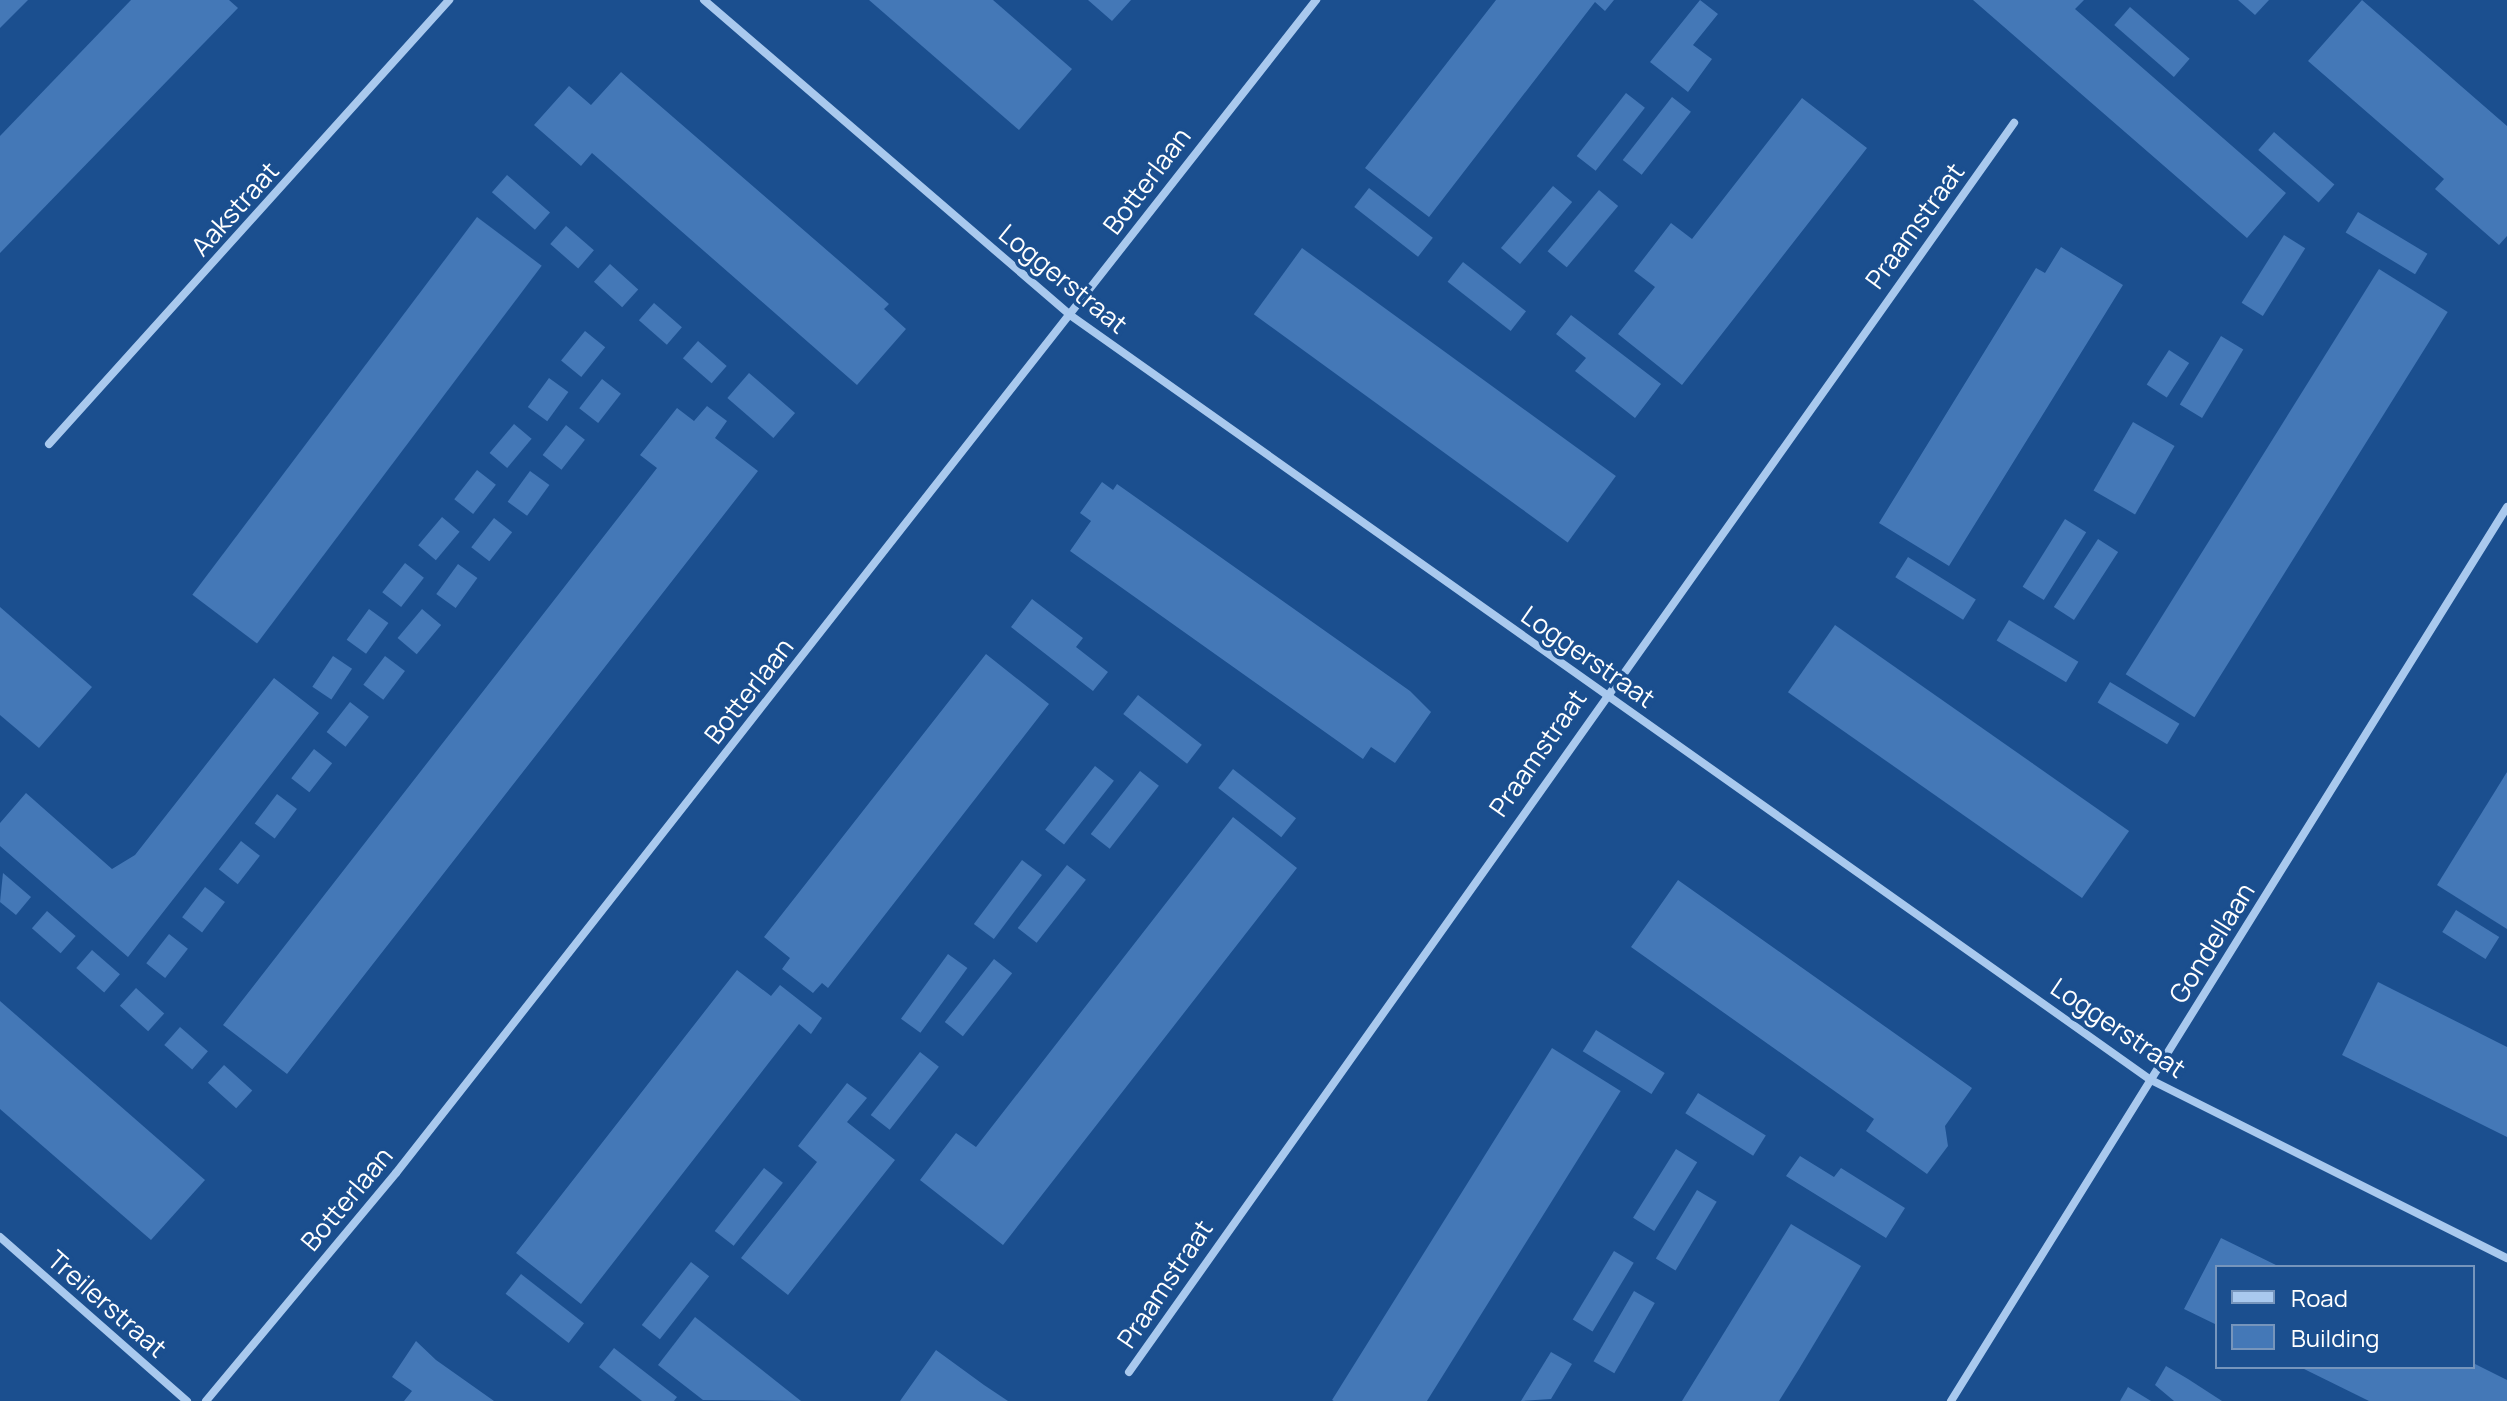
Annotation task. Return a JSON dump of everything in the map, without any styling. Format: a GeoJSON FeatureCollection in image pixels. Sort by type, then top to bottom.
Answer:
{"type":"FeatureCollection","features":[{"type":"Feature","properties":{"kind":"street","name":"Aakstraat"},"geometry":{"type":"LineString","coordinates":[[49,444],[449,0]]}},
{"type":"Feature","properties":{"kind":"street","name":"Loggerstraat"},"geometry":{"type":"LineString","coordinates":[[704,0],[1070,315],[2151,1080],[2507,1258]]}},
{"type":"Feature","properties":{"kind":"street","name":"Botterlaan"},"geometry":{"type":"LineString","coordinates":[[206,1401],[396,1173],[1316,0]]}},
{"type":"Feature","properties":{"kind":"street","name":"Praamstraat"},"geometry":{"type":"LineString","coordinates":[[1129,1372],[1605,693],[2014,123]]}},
{"type":"Feature","properties":{"kind":"street","name":"Gondellaan"},"geometry":{"type":"LineString","coordinates":[[1951,1401],[2507,507]]}},
{"type":"Feature","properties":{"kind":"street","name":"Treilerstraat"},"geometry":{"type":"LineString","coordinates":[[0,1237],[187,1401]]}},
{"type":"Feature","properties":{"kind":"building"},"geometry":{"type":"Polygon","coordinates":[[[0,0],[28,0],[0,28],[0,0]]]}},
{"type":"Feature","properties":{"kind":"building"},"geometry":{"type":"Polygon","coordinates":[[[131,0],[229,0],[238,8],[0,253],[0,136],[131,0]]]}},
{"type":"Feature","properties":{"kind":"building"},"geometry":{"type":"Polygon","coordinates":[[[869,0],[993,0],[1072,69],[1019,130],[869,0]]]}},
{"type":"Feature","properties":{"kind":"building"},"geometry":{"type":"Polygon","coordinates":[[[1088,0],[1131,0],[1112,21],[1088,0]]]}},
{"type":"Feature","properties":{"kind":"building"},"geometry":{"type":"Polygon","coordinates":[[[1496,0],[1614,0],[1605,11],[1595,2],[1429,217],[1365,168],[1496,0]]]}},
{"type":"Feature","properties":{"kind":"building"},"geometry":{"type":"Polygon","coordinates":[[[1700,0],[1718,14],[1693,45],[1712,59],[1688,92],[1650,62],[1700,0]]]}},
{"type":"Feature","properties":{"kind":"building"},"geometry":{"type":"Polygon","coordinates":[[[1973,0],[2084,0],[2075,9],[2286,193],[2247,238],[1973,0]]]}},
{"type":"Feature","properties":{"kind":"building"},"geometry":{"type":"Polygon","coordinates":[[[2238,0],[2269,0],[2255,15],[2238,0]]]}},
{"type":"Feature","properties":{"kind":"building"},"geometry":{"type":"Polygon","coordinates":[[[2362,0],[2507,126],[2507,236],[2499,245],[2435,189],[2444,179],[2308,61],[2362,0]]]}},
{"type":"Feature","properties":{"kind":"building"},"geometry":{"type":"Polygon","coordinates":[[[2130,7],[2190,59],[2174,77],[2114,25],[2130,7]]]}},
{"type":"Feature","properties":{"kind":"building"},"geometry":{"type":"Polygon","coordinates":[[[621,72],[889,304],[884,309],[906,329],[857,385],[592,153],[581,166],[534,125],[569,86],[591,105],[621,72]]]}},
{"type":"Feature","properties":{"kind":"building"},"geometry":{"type":"Polygon","coordinates":[[[1626,93],[1645,108],[1596,171],[1577,156],[1626,93]]]}},
{"type":"Feature","properties":{"kind":"building"},"geometry":{"type":"Polygon","coordinates":[[[1672,97],[1691,112],[1642,175],[1623,160],[1672,97]]]}},
{"type":"Feature","properties":{"kind":"building"},"geometry":{"type":"Polygon","coordinates":[[[1802,98],[1867,148],[1682,385],[1618,334],[1655,287],[1634,271],[1671,223],[1692,239],[1802,98]]]}},
{"type":"Feature","properties":{"kind":"building"},"geometry":{"type":"Polygon","coordinates":[[[2274,132],[2334,184],[2319,203],[2258,150],[2274,132]]]}},
{"type":"Feature","properties":{"kind":"building"},"geometry":{"type":"Polygon","coordinates":[[[507,175],[550,212],[535,230],[492,192],[507,175]]]}},
{"type":"Feature","properties":{"kind":"building"},"geometry":{"type":"Polygon","coordinates":[[[1553,186],[1572,202],[1520,264],[1501,248],[1553,186]]]}},
{"type":"Feature","properties":{"kind":"building"},"geometry":{"type":"Polygon","coordinates":[[[1369,188],[1433,238],[1418,257],[1354,207],[1369,188]]]}},
{"type":"Feature","properties":{"kind":"building"},"geometry":{"type":"Polygon","coordinates":[[[1599,190],[1618,206],[1567,267],[1548,251],[1599,190]]]}},
{"type":"Feature","properties":{"kind":"building"},"geometry":{"type":"Polygon","coordinates":[[[2358,212],[2427,254],[2415,274],[2346,233],[2358,212]]]}},
{"type":"Feature","properties":{"kind":"building"},"geometry":{"type":"Polygon","coordinates":[[[477,217],[542,266],[257,644],[192,595],[477,217]]]}},
{"type":"Feature","properties":{"kind":"building"},"geometry":{"type":"Polygon","coordinates":[[[566,226],[594,250],[578,268],[550,244],[566,226]]]}},
{"type":"Feature","properties":{"kind":"building"},"geometry":{"type":"Polygon","coordinates":[[[2284,235],[2305,248],[2263,316],[2242,303],[2284,235]]]}},
{"type":"Feature","properties":{"kind":"building"},"geometry":{"type":"Polygon","coordinates":[[[2061,247],[2123,285],[1949,566],[1879,523],[2036,268],[2045,273],[2061,247]]]}},
{"type":"Feature","properties":{"kind":"building"},"geometry":{"type":"Polygon","coordinates":[[[1302,248],[1616,476],[1568,542],[1254,314],[1302,248]]]}},
{"type":"Feature","properties":{"kind":"building"},"geometry":{"type":"Polygon","coordinates":[[[1463,262],[1526,311],[1511,331],[1448,282],[1463,262]]]}},
{"type":"Feature","properties":{"kind":"building"},"geometry":{"type":"Polygon","coordinates":[[[610,264],[638,289],[622,307],[594,282],[610,264]]]}},
{"type":"Feature","properties":{"kind":"building"},"geometry":{"type":"Polygon","coordinates":[[[2379,269],[2448,312],[2194,717],[2126,674],[2379,269]]]}},
{"type":"Feature","properties":{"kind":"building"},"geometry":{"type":"Polygon","coordinates":[[[654,303],[682,327],[667,345],[639,320],[654,303]]]}},
{"type":"Feature","properties":{"kind":"building"},"geometry":{"type":"Polygon","coordinates":[[[1571,315],[1661,384],[1635,418],[1575,371],[1586,358],[1556,334],[1571,315]]]}},
{"type":"Feature","properties":{"kind":"building"},"geometry":{"type":"Polygon","coordinates":[[[585,331],[605,347],[581,377],[561,361],[585,331]]]}},
{"type":"Feature","properties":{"kind":"building"},"geometry":{"type":"Polygon","coordinates":[[[2221,336],[2243,349],[2202,418],[2180,405],[2221,336]]]}},
{"type":"Feature","properties":{"kind":"building"},"geometry":{"type":"Polygon","coordinates":[[[698,341],[727,366],[712,383],[683,358],[698,341]]]}},
{"type":"Feature","properties":{"kind":"building"},"geometry":{"type":"Polygon","coordinates":[[[2169,350],[2189,363],[2167,397],[2147,384],[2169,350]]]}},
{"type":"Feature","properties":{"kind":"building"},"geometry":{"type":"Polygon","coordinates":[[[749,373],[795,413],[773,438],[727,398],[749,373]]]}},
{"type":"Feature","properties":{"kind":"building"},"geometry":{"type":"Polygon","coordinates":[[[549,378],[568,392],[547,421],[528,407],[549,378]]]}},
{"type":"Feature","properties":{"kind":"building"},"geometry":{"type":"Polygon","coordinates":[[[602,379],[621,394],[598,423],[579,408],[602,379]]]}},
{"type":"Feature","properties":{"kind":"building"},"geometry":{"type":"Polygon","coordinates":[[[707,406],[727,421],[715,438],[758,471],[287,1074],[223,1025],[657,468],[640,455],[677,408],[694,421],[707,406]]]}},
{"type":"Feature","properties":{"kind":"building"},"geometry":{"type":"Polygon","coordinates":[[[2133,422],[2175,446],[2135,514],[2094,490],[2133,422]]]}},
{"type":"Feature","properties":{"kind":"building"},"geometry":{"type":"Polygon","coordinates":[[[514,424],[532,439],[507,468],[490,453],[514,424]]]}},
{"type":"Feature","properties":{"kind":"building"},"geometry":{"type":"Polygon","coordinates":[[[566,425],[585,440],[562,470],[543,455],[566,425]]]}},
{"type":"Feature","properties":{"kind":"building"},"geometry":{"type":"Polygon","coordinates":[[[477,470],[496,485],[473,514],[454,499],[477,470]]]}},
{"type":"Feature","properties":{"kind":"building"},"geometry":{"type":"Polygon","coordinates":[[[530,471],[549,485],[527,516],[508,502],[530,471]]]}},
{"type":"Feature","properties":{"kind":"building"},"geometry":{"type":"Polygon","coordinates":[[[1102,482],[1113,490],[1117,484],[1410,691],[1431,712],[1395,763],[1371,747],[1363,759],[1070,551],[1091,521],[1080,513],[1102,482]]]}},
{"type":"Feature","properties":{"kind":"building"},"geometry":{"type":"Polygon","coordinates":[[[442,517],[460,532],[436,560],[418,545],[442,517]]]}},
{"type":"Feature","properties":{"kind":"building"},"geometry":{"type":"Polygon","coordinates":[[[494,518],[512,532],[489,561],[471,547],[494,518]]]}},
{"type":"Feature","properties":{"kind":"building"},"geometry":{"type":"Polygon","coordinates":[[[2065,519],[2086,532],[2044,600],[2023,587],[2065,519]]]}},
{"type":"Feature","properties":{"kind":"building"},"geometry":{"type":"Polygon","coordinates":[[[2098,539],[2118,552],[2074,620],[2054,607],[2098,539]]]}},
{"type":"Feature","properties":{"kind":"building"},"geometry":{"type":"Polygon","coordinates":[[[1908,557],[1976,599],[1963,620],[1895,577],[1908,557]]]}},
{"type":"Feature","properties":{"kind":"building"},"geometry":{"type":"Polygon","coordinates":[[[405,563],[424,578],[401,607],[382,592],[405,563]]]}},
{"type":"Feature","properties":{"kind":"building"},"geometry":{"type":"Polygon","coordinates":[[[458,564],[477,578],[456,608],[436,594],[458,564]]]}},
{"type":"Feature","properties":{"kind":"building"},"geometry":{"type":"Polygon","coordinates":[[[1032,599],[1083,638],[1076,647],[1108,672],[1093,691],[1011,627],[1032,599]]]}},
{"type":"Feature","properties":{"kind":"building"},"geometry":{"type":"Polygon","coordinates":[[[0,607],[92,687],[39,748],[0,715],[0,607]]]}},
{"type":"Feature","properties":{"kind":"building"},"geometry":{"type":"Polygon","coordinates":[[[369,609],[388,623],[366,654],[347,640],[369,609]]]}},
{"type":"Feature","properties":{"kind":"building"},"geometry":{"type":"Polygon","coordinates":[[[422,609],[441,625],[417,654],[398,638],[422,609]]]}},
{"type":"Feature","properties":{"kind":"building"},"geometry":{"type":"Polygon","coordinates":[[[2009,620],[2078,662],[2066,682],[1997,641],[2009,620]]]}},
{"type":"Feature","properties":{"kind":"building"},"geometry":{"type":"Polygon","coordinates":[[[1835,625],[2129,831],[2082,898],[1788,692],[1835,625]]]}},
{"type":"Feature","properties":{"kind":"building"},"geometry":{"type":"Polygon","coordinates":[[[986,654],[1049,704],[828,988],[822,983],[813,993],[782,969],[790,958],[764,937],[986,654]]]}},
{"type":"Feature","properties":{"kind":"building"},"geometry":{"type":"Polygon","coordinates":[[[333,656],[352,669],[331,700],[312,687],[333,656]]]}},
{"type":"Feature","properties":{"kind":"building"},"geometry":{"type":"Polygon","coordinates":[[[385,656],[405,671],[383,700],[363,685],[385,656]]]}},
{"type":"Feature","properties":{"kind":"building"},"geometry":{"type":"Polygon","coordinates":[[[274,678],[319,713],[128,957],[0,846],[0,823],[26,793],[112,869],[135,855],[274,678]]]}},
{"type":"Feature","properties":{"kind":"building"},"geometry":{"type":"Polygon","coordinates":[[[2110,682],[2179,724],[2167,744],[2098,703],[2110,682]]]}},
{"type":"Feature","properties":{"kind":"building"},"geometry":{"type":"Polygon","coordinates":[[[1138,695],[1202,745],[1187,764],[1123,714],[1138,695]]]}},
{"type":"Feature","properties":{"kind":"building"},"geometry":{"type":"Polygon","coordinates":[[[350,702],[369,717],[346,747],[327,732],[350,702]]]}},
{"type":"Feature","properties":{"kind":"building"},"geometry":{"type":"Polygon","coordinates":[[[314,749],[332,763],[309,792],[291,778],[314,749]]]}},
{"type":"Feature","properties":{"kind":"building"},"geometry":{"type":"Polygon","coordinates":[[[1095,766],[1114,781],[1064,845],[1045,830],[1095,766]]]}},
{"type":"Feature","properties":{"kind":"building"},"geometry":{"type":"Polygon","coordinates":[[[1233,769],[1296,818],[1281,837],[1218,788],[1233,769]]]}},
{"type":"Feature","properties":{"kind":"building"},"geometry":{"type":"Polygon","coordinates":[[[1140,771],[1159,786],[1110,849],[1091,834],[1140,771]]]}},
{"type":"Feature","properties":{"kind":"building"},"geometry":{"type":"Polygon","coordinates":[[[2507,772],[2507,929],[2437,885],[2507,772]]]}},
{"type":"Feature","properties":{"kind":"building"},"geometry":{"type":"Polygon","coordinates":[[[277,794],[297,809],[275,839],[255,824],[277,794]]]}},
{"type":"Feature","properties":{"kind":"building"},"geometry":{"type":"Polygon","coordinates":[[[1233,817],[1297,868],[1003,1245],[920,1180],[956,1133],[976,1147],[1233,817]]]}},
{"type":"Feature","properties":{"kind":"building"},"geometry":{"type":"Polygon","coordinates":[[[241,841],[260,856],[238,884],[219,869],[241,841]]]}},
{"type":"Feature","properties":{"kind":"building"},"geometry":{"type":"Polygon","coordinates":[[[1022,860],[1042,875],[994,939],[974,924],[1022,860]]]}},
{"type":"Feature","properties":{"kind":"building"},"geometry":{"type":"Polygon","coordinates":[[[1067,865],[1086,880],[1037,943],[1018,928],[1067,865]]]}},
{"type":"Feature","properties":{"kind":"building"},"geometry":{"type":"Polygon","coordinates":[[[3,873],[31,897],[16,915],[0,902],[3,873]]]}},
{"type":"Feature","properties":{"kind":"building"},"geometry":{"type":"Polygon","coordinates":[[[1678,880],[1972,1088],[1945,1126],[1948,1146],[1927,1174],[1866,1131],[1874,1119],[1631,947],[1678,880]]]}},
{"type":"Feature","properties":{"kind":"building"},"geometry":{"type":"Polygon","coordinates":[[[205,887],[225,902],[202,932],[182,917],[205,887]]]}},
{"type":"Feature","properties":{"kind":"building"},"geometry":{"type":"Polygon","coordinates":[[[2456,910],[2499,937],[2485,959],[2442,932],[2456,910]]]}},
{"type":"Feature","properties":{"kind":"building"},"geometry":{"type":"Polygon","coordinates":[[[47,911],[76,936],[61,953],[32,928],[47,911]]]}},
{"type":"Feature","properties":{"kind":"building"},"geometry":{"type":"Polygon","coordinates":[[[169,934],[188,949],[165,978],[146,963],[169,934]]]}},
{"type":"Feature","properties":{"kind":"building"},"geometry":{"type":"Polygon","coordinates":[[[92,950],[120,974],[104,992],[76,968],[92,950]]]}},
{"type":"Feature","properties":{"kind":"building"},"geometry":{"type":"Polygon","coordinates":[[[948,954],[967,968],[920,1033],[901,1019],[948,954]]]}},
{"type":"Feature","properties":{"kind":"building"},"geometry":{"type":"Polygon","coordinates":[[[994,959],[1012,973],[963,1036],[945,1022],[994,959]]]}},
{"type":"Feature","properties":{"kind":"building"},"geometry":{"type":"Polygon","coordinates":[[[737,970],[771,996],[780,985],[822,1018],[811,1034],[799,1024],[581,1304],[516,1253],[737,970]]]}},
{"type":"Feature","properties":{"kind":"building"},"geometry":{"type":"Polygon","coordinates":[[[2378,982],[2507,1047],[2507,1137],[2342,1055],[2378,982]]]}},
{"type":"Feature","properties":{"kind":"building"},"geometry":{"type":"Polygon","coordinates":[[[136,988],[164,1013],[148,1031],[120,1006],[136,988]]]}},
{"type":"Feature","properties":{"kind":"building"},"geometry":{"type":"Polygon","coordinates":[[[0,1001],[205,1180],[151,1240],[0,1109],[0,1001]]]}},
{"type":"Feature","properties":{"kind":"building"},"geometry":{"type":"Polygon","coordinates":[[[180,1027],[208,1051],[192,1069],[164,1045],[180,1027]]]}},
{"type":"Feature","properties":{"kind":"building"},"geometry":{"type":"Polygon","coordinates":[[[1596,1030],[1665,1073],[1651,1094],[1583,1051],[1596,1030]]]}},
{"type":"Feature","properties":{"kind":"building"},"geometry":{"type":"Polygon","coordinates":[[[1552,1048],[1621,1091],[1427,1401],[1332,1400],[1552,1048]]]}},
{"type":"Feature","properties":{"kind":"building"},"geometry":{"type":"Polygon","coordinates":[[[920,1052],[939,1067],[890,1130],[871,1115],[920,1052]]]}},
{"type":"Feature","properties":{"kind":"building"},"geometry":{"type":"Polygon","coordinates":[[[224,1065],[252,1090],[236,1108],[208,1083],[224,1065]]]}},
{"type":"Feature","properties":{"kind":"building"},"geometry":{"type":"Polygon","coordinates":[[[847,1083],[867,1098],[847,1122],[895,1160],[788,1295],[741,1258],[817,1162],[798,1146],[847,1083]]]}},
{"type":"Feature","properties":{"kind":"building"},"geometry":{"type":"Polygon","coordinates":[[[1698,1093],[1766,1135],[1753,1156],[1685,1113],[1698,1093]]]}},
{"type":"Feature","properties":{"kind":"building"},"geometry":{"type":"Polygon","coordinates":[[[1676,1149],[1697,1162],[1654,1231],[1633,1218],[1676,1149]]]}},
{"type":"Feature","properties":{"kind":"building"},"geometry":{"type":"Polygon","coordinates":[[[1800,1156],[1834,1177],[1841,1168],[1905,1208],[1886,1238],[1786,1176],[1800,1156]]]}},
{"type":"Feature","properties":{"kind":"building"},"geometry":{"type":"Polygon","coordinates":[[[764,1168],[783,1183],[734,1246],[715,1231],[764,1168]]]}},
{"type":"Feature","properties":{"kind":"building"},"geometry":{"type":"Polygon","coordinates":[[[1697,1190],[1717,1202],[1676,1270],[1656,1259],[1697,1190]]]}},
{"type":"Feature","properties":{"kind":"building"},"geometry":{"type":"Polygon","coordinates":[[[1791,1224],[1861,1266],[1799,1369],[1779,1401],[1682,1401],[1791,1224]]]}},
{"type":"Feature","properties":{"kind":"building"},"geometry":{"type":"Polygon","coordinates":[[[2221,1238],[2276,1265],[2215,1265],[2215,1324],[2184,1309],[2221,1238]]]}},
{"type":"Feature","properties":{"kind":"building"},"geometry":{"type":"Polygon","coordinates":[[[1614,1251],[1634,1263],[1593,1331],[1573,1320],[1614,1251]]]}},
{"type":"Feature","properties":{"kind":"building"},"geometry":{"type":"Polygon","coordinates":[[[691,1262],[709,1276],[660,1339],[642,1325],[691,1262]]]}},
{"type":"Feature","properties":{"kind":"building"},"geometry":{"type":"Polygon","coordinates":[[[521,1274],[584,1323],[569,1343],[506,1294],[521,1274]]]}},
{"type":"Feature","properties":{"kind":"building"},"geometry":{"type":"Polygon","coordinates":[[[1634,1291],[1655,1303],[1614,1373],[1594,1361],[1634,1291]]]}},
{"type":"Feature","properties":{"kind":"building"},"geometry":{"type":"Polygon","coordinates":[[[695,1317],[801,1401],[703,1400],[658,1365],[695,1317]]]}},
{"type":"Feature","properties":{"kind":"building"},"geometry":{"type":"Polygon","coordinates":[[[416,1341],[436,1360],[494,1401],[404,1401],[412,1391],[392,1377],[416,1341]]]}},
{"type":"Feature","properties":{"kind":"building"},"geometry":{"type":"Polygon","coordinates":[[[614,1348],[677,1397],[674,1401],[642,1401],[599,1367],[614,1348]]]}},
{"type":"Feature","properties":{"kind":"building"},"geometry":{"type":"Polygon","coordinates":[[[936,1350],[984,1385],[1008,1401],[900,1401],[936,1350]]]}},
{"type":"Feature","properties":{"kind":"building"},"geometry":{"type":"Polygon","coordinates":[[[1551,1352],[1572,1364],[1551,1399],[1521,1401],[1551,1352]]]}},
{"type":"Feature","properties":{"kind":"building"},"geometry":{"type":"Polygon","coordinates":[[[2475,1364],[2507,1380],[2507,1401],[2369,1401],[2304,1369],[2475,1369],[2475,1364]]]}},
{"type":"Feature","properties":{"kind":"building"},"geometry":{"type":"Polygon","coordinates":[[[2166,1366],[2222,1401],[2174,1401],[2155,1385],[2166,1366]]]}},
{"type":"Feature","properties":{"kind":"building"},"geometry":{"type":"Polygon","coordinates":[[[2128,1387],[2151,1401],[2120,1401],[2128,1387]]]}}]}
